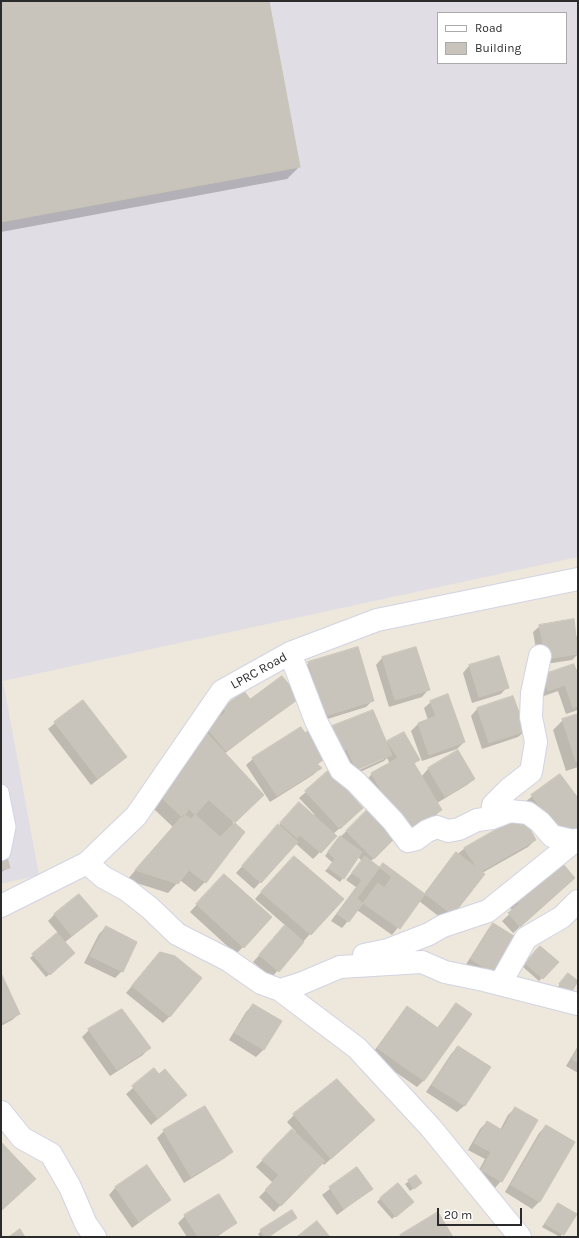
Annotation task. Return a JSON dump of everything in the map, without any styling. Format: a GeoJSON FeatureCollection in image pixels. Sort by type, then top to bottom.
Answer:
{"type":"FeatureCollection","features":[{"type":"Feature","properties":{"kind":"street","name":"LPRC Road"},"geometry":{"type":"LineString","coordinates":[[1,906],[87,863],[136,816],[222,691],[290,653],[377,620],[578,578]]}},
{"type":"Feature","properties":{"kind":"street"},"geometry":{"type":"LineString","coordinates":[[290,653],[316,721],[341,770],[356,782],[393,821],[408,841],[416,839],[427,831],[437,827],[448,830],[459,829],[477,820],[492,818],[510,811],[528,813],[540,822],[552,836],[577,841]]}},
{"type":"Feature","properties":{"kind":"street"},"geometry":{"type":"LineString","coordinates":[[492,818],[493,805],[530,772],[536,742],[531,717],[531,698],[540,656]]}},
{"type":"Feature","properties":{"kind":"street"},"geometry":{"type":"LineString","coordinates":[[300,984],[311,970],[325,962],[388,950],[430,934],[443,926],[488,911],[577,841]]}},
{"type":"Feature","properties":{"kind":"street"},"geometry":{"type":"LineString","coordinates":[[87,863],[102,877],[127,890],[144,903],[177,934],[228,960],[261,983],[280,990],[357,1048],[431,1128],[520,1237]]}},
{"type":"Feature","properties":{"kind":"street"},"geometry":{"type":"LineString","coordinates":[[500,984],[526,938],[562,917],[578,901]]}},
{"type":"Feature","properties":{"kind":"street"},"geometry":{"type":"LineString","coordinates":[[280,990],[300,984],[340,967],[422,962],[445,972],[578,1004]]}},
{"type":"Feature","properties":{"kind":"street"},"geometry":{"type":"LineString","coordinates":[[1,1112],[22,1138],[51,1154],[70,1187],[86,1224],[95,1237]]}},
{"type":"Feature","properties":{"kind":"lane"},"geometry":{"type":"LineString","coordinates":[[1,792],[8,827],[3,852],[1,853]]}},
{"type":"Feature","properties":{"kind":"shaded area"},"geometry":{"type":"Polygon","coordinates":[[[1,1],[578,1],[578,557],[3,681],[39,875],[1,884],[1,1]]]}},
{"type":"Feature","properties":{"kind":"building"},"geometry":{"type":"Polygon","coordinates":[[[1,1],[269,1],[300,167],[1,222],[1,1]]]}},
{"type":"Feature","properties":{"kind":"building"},"geometry":{"type":"Polygon","coordinates":[[[574,619],[578,654],[546,659],[539,625],[574,619]]]}},
{"type":"Feature","properties":{"kind":"building"},"geometry":{"type":"Polygon","coordinates":[[[358,647],[374,701],[325,716],[308,662],[358,647]]]}},
{"type":"Feature","properties":{"kind":"building"},"geometry":{"type":"Polygon","coordinates":[[[416,647],[430,690],[395,700],[382,657],[416,647]]]}},
{"type":"Feature","properties":{"kind":"building"},"geometry":{"type":"Polygon","coordinates":[[[499,656],[509,688],[479,697],[469,665],[499,656]]]}},
{"type":"Feature","properties":{"kind":"building"},"geometry":{"type":"Polygon","coordinates":[[[574,664],[576,670],[578,670],[578,706],[573,708],[565,685],[548,691],[542,675],[574,664]]]}},
{"type":"Feature","properties":{"kind":"building"},"geometry":{"type":"Polygon","coordinates":[[[282,676],[300,698],[226,751],[206,727],[226,712],[222,708],[244,691],[250,699],[282,676]]]}},
{"type":"Feature","properties":{"kind":"building"},"geometry":{"type":"Polygon","coordinates":[[[448,694],[465,742],[429,755],[418,723],[436,716],[430,701],[448,694]]]}},
{"type":"Feature","properties":{"kind":"building"},"geometry":{"type":"Polygon","coordinates":[[[513,696],[526,731],[489,743],[477,708],[513,696]]]}},
{"type":"Feature","properties":{"kind":"building"},"geometry":{"type":"Polygon","coordinates":[[[83,700],[127,757],[98,779],[54,722],[83,700]]]}},
{"type":"Feature","properties":{"kind":"building"},"geometry":{"type":"Polygon","coordinates":[[[373,710],[392,755],[356,770],[347,749],[339,752],[327,728],[373,710]]]}},
{"type":"Feature","properties":{"kind":"building"},"geometry":{"type":"Polygon","coordinates":[[[578,714],[578,761],[576,762],[562,719],[578,714]]]}},
{"type":"Feature","properties":{"kind":"building"},"geometry":{"type":"Polygon","coordinates":[[[301,727],[305,733],[311,729],[329,756],[317,764],[322,768],[277,796],[252,758],[301,727]]]}},
{"type":"Feature","properties":{"kind":"building"},"geometry":{"type":"Polygon","coordinates":[[[206,732],[264,795],[220,837],[189,809],[183,818],[148,785],[206,732]]]}},
{"type":"Feature","properties":{"kind":"building"},"geometry":{"type":"Polygon","coordinates":[[[404,732],[420,760],[414,763],[442,810],[405,831],[371,773],[398,758],[387,741],[404,732]]]}},
{"type":"Feature","properties":{"kind":"building"},"geometry":{"type":"Polygon","coordinates":[[[458,750],[475,779],[445,797],[428,768],[458,750]]]}},
{"type":"Feature","properties":{"kind":"building"},"geometry":{"type":"Polygon","coordinates":[[[329,770],[363,808],[340,829],[305,791],[329,770]]]}},
{"type":"Feature","properties":{"kind":"building"},"geometry":{"type":"Polygon","coordinates":[[[560,774],[578,798],[578,830],[564,840],[531,795],[560,774]]]}},
{"type":"Feature","properties":{"kind":"building"},"geometry":{"type":"Polygon","coordinates":[[[209,800],[245,832],[206,883],[189,870],[178,884],[135,870],[184,814],[191,819],[209,800]]]}},
{"type":"Feature","properties":{"kind":"building"},"geometry":{"type":"Polygon","coordinates":[[[299,802],[337,836],[321,853],[300,835],[297,838],[280,823],[299,802]]]}},
{"type":"Feature","properties":{"kind":"building"},"geometry":{"type":"Polygon","coordinates":[[[371,806],[399,834],[374,859],[346,831],[371,806]]]}},
{"type":"Feature","properties":{"kind":"building"},"geometry":{"type":"Polygon","coordinates":[[[522,815],[536,840],[480,872],[464,848],[522,815]]]}},
{"type":"Feature","properties":{"kind":"building"},"geometry":{"type":"Polygon","coordinates":[[[278,824],[298,842],[261,883],[242,866],[278,824]]]}},
{"type":"Feature","properties":{"kind":"building"},"geometry":{"type":"Polygon","coordinates":[[[340,836],[362,852],[344,879],[328,868],[335,859],[328,852],[340,836]]]}},
{"type":"Feature","properties":{"kind":"building"},"geometry":{"type":"Polygon","coordinates":[[[456,852],[485,874],[453,915],[425,894],[456,852]]]}},
{"type":"Feature","properties":{"kind":"building"},"geometry":{"type":"Polygon","coordinates":[[[6,853],[10,868],[1,870],[1,854],[6,853]]]}},
{"type":"Feature","properties":{"kind":"building"},"geometry":{"type":"Polygon","coordinates":[[[294,856],[344,899],[311,935],[261,892],[294,856]]]}},
{"type":"Feature","properties":{"kind":"building"},"geometry":{"type":"Polygon","coordinates":[[[365,856],[392,877],[384,888],[378,883],[349,922],[337,914],[362,880],[352,873],[365,856]]]}},
{"type":"Feature","properties":{"kind":"building"},"geometry":{"type":"Polygon","coordinates":[[[558,858],[575,878],[520,927],[508,913],[519,904],[513,898],[558,858]]]}},
{"type":"Feature","properties":{"kind":"building"},"geometry":{"type":"Polygon","coordinates":[[[383,863],[425,894],[400,929],[357,899],[383,863]]]}},
{"type":"Feature","properties":{"kind":"building"},"geometry":{"type":"Polygon","coordinates":[[[224,874],[272,917],[244,948],[196,904],[224,874]]]}},
{"type":"Feature","properties":{"kind":"building"},"geometry":{"type":"Polygon","coordinates":[[[79,894],[98,916],[72,936],[54,914],[79,894]]]}},
{"type":"Feature","properties":{"kind":"building"},"geometry":{"type":"Polygon","coordinates":[[[493,923],[517,938],[494,974],[471,959],[493,923]]]}},
{"type":"Feature","properties":{"kind":"building"},"geometry":{"type":"Polygon","coordinates":[[[285,925],[304,942],[279,972],[259,955],[285,925]]]}},
{"type":"Feature","properties":{"kind":"building"},"geometry":{"type":"Polygon","coordinates":[[[106,926],[137,942],[123,972],[90,956],[106,926]]]}},
{"type":"Feature","properties":{"kind":"building"},"geometry":{"type":"Polygon","coordinates":[[[57,933],[75,953],[50,975],[32,954],[57,933]]]}},
{"type":"Feature","properties":{"kind":"building"},"geometry":{"type":"Polygon","coordinates":[[[540,946],[559,962],[543,979],[525,963],[540,946]]]}},
{"type":"Feature","properties":{"kind":"building"},"geometry":{"type":"Polygon","coordinates":[[[160,952],[175,956],[202,978],[170,1017],[132,986],[160,952]]]}},
{"type":"Feature","properties":{"kind":"building"},"geometry":{"type":"Polygon","coordinates":[[[1,973],[20,1014],[1,1023],[1,973]]]}},
{"type":"Feature","properties":{"kind":"building"},"geometry":{"type":"Polygon","coordinates":[[[568,973],[578,981],[571,993],[559,984],[568,973]]]}},
{"type":"Feature","properties":{"kind":"building"},"geometry":{"type":"Polygon","coordinates":[[[456,1003],[472,1014],[424,1081],[377,1048],[407,1006],[438,1028],[456,1003]]]}},
{"type":"Feature","properties":{"kind":"building"},"geometry":{"type":"Polygon","coordinates":[[[253,1004],[282,1021],[264,1050],[235,1033],[253,1004]]]}},
{"type":"Feature","properties":{"kind":"building"},"geometry":{"type":"Polygon","coordinates":[[[122,1009],[151,1048],[117,1070],[88,1029],[122,1009]]]}},
{"type":"Feature","properties":{"kind":"building"},"geometry":{"type":"Polygon","coordinates":[[[458,1046],[491,1067],[465,1106],[432,1085],[458,1046]]]}},
{"type":"Feature","properties":{"kind":"building"},"geometry":{"type":"Polygon","coordinates":[[[578,1049],[578,1063],[572,1059],[578,1049]]]}},
{"type":"Feature","properties":{"kind":"building"},"geometry":{"type":"Polygon","coordinates":[[[154,1068],[159,1074],[165,1069],[187,1095],[158,1119],[132,1086],[154,1068]]]}},
{"type":"Feature","properties":{"kind":"building"},"geometry":{"type":"Polygon","coordinates":[[[337,1079],[375,1120],[331,1159],[293,1114],[337,1079]]]}},
{"type":"Feature","properties":{"kind":"building"},"geometry":{"type":"Polygon","coordinates":[[[205,1106],[233,1152],[191,1177],[163,1130],[205,1106]]]}},
{"type":"Feature","properties":{"kind":"building"},"geometry":{"type":"Polygon","coordinates":[[[515,1107],[538,1120],[502,1182],[481,1170],[491,1152],[474,1143],[487,1121],[502,1130],[515,1107]]]}},
{"type":"Feature","properties":{"kind":"building"},"geometry":{"type":"Polygon","coordinates":[[[546,1125],[575,1142],[540,1202],[511,1185],[546,1125]]]}},
{"type":"Feature","properties":{"kind":"building"},"geometry":{"type":"Polygon","coordinates":[[[292,1129],[325,1161],[281,1206],[265,1190],[279,1175],[262,1160],[292,1129]]]}},
{"type":"Feature","properties":{"kind":"building"},"geometry":{"type":"Polygon","coordinates":[[[1,1142],[36,1179],[2,1210],[1,1209],[1,1142]]]}},
{"type":"Feature","properties":{"kind":"building"},"geometry":{"type":"Polygon","coordinates":[[[147,1165],[171,1200],[139,1222],[115,1187],[147,1165]]]}},
{"type":"Feature","properties":{"kind":"building"},"geometry":{"type":"Polygon","coordinates":[[[357,1167],[373,1189],[344,1209],[329,1187],[357,1167]]]}},
{"type":"Feature","properties":{"kind":"building"},"geometry":{"type":"Polygon","coordinates":[[[416,1175],[422,1183],[414,1189],[408,1180],[416,1175]]]}},
{"type":"Feature","properties":{"kind":"building"},"geometry":{"type":"Polygon","coordinates":[[[398,1183],[414,1202],[396,1217],[380,1198],[398,1183]]]}},
{"type":"Feature","properties":{"kind":"building"},"geometry":{"type":"Polygon","coordinates":[[[219,1194],[237,1223],[215,1237],[198,1237],[184,1215],[219,1194]]]}},
{"type":"Feature","properties":{"kind":"building"},"geometry":{"type":"Polygon","coordinates":[[[558,1203],[577,1214],[564,1235],[545,1224],[558,1203]]]}},
{"type":"Feature","properties":{"kind":"building"},"geometry":{"type":"Polygon","coordinates":[[[292,1210],[297,1218],[268,1237],[265,1237],[260,1230],[292,1210]]]}},
{"type":"Feature","properties":{"kind":"building"},"geometry":{"type":"Polygon","coordinates":[[[438,1212],[453,1237],[402,1237],[400,1235],[438,1212]]]}},
{"type":"Feature","properties":{"kind":"building"},"geometry":{"type":"Polygon","coordinates":[[[317,1221],[330,1237],[297,1237],[317,1221]]]}},
{"type":"Feature","properties":{"kind":"building"},"geometry":{"type":"Polygon","coordinates":[[[20,1229],[25,1237],[9,1237],[20,1229]]]}}]}
